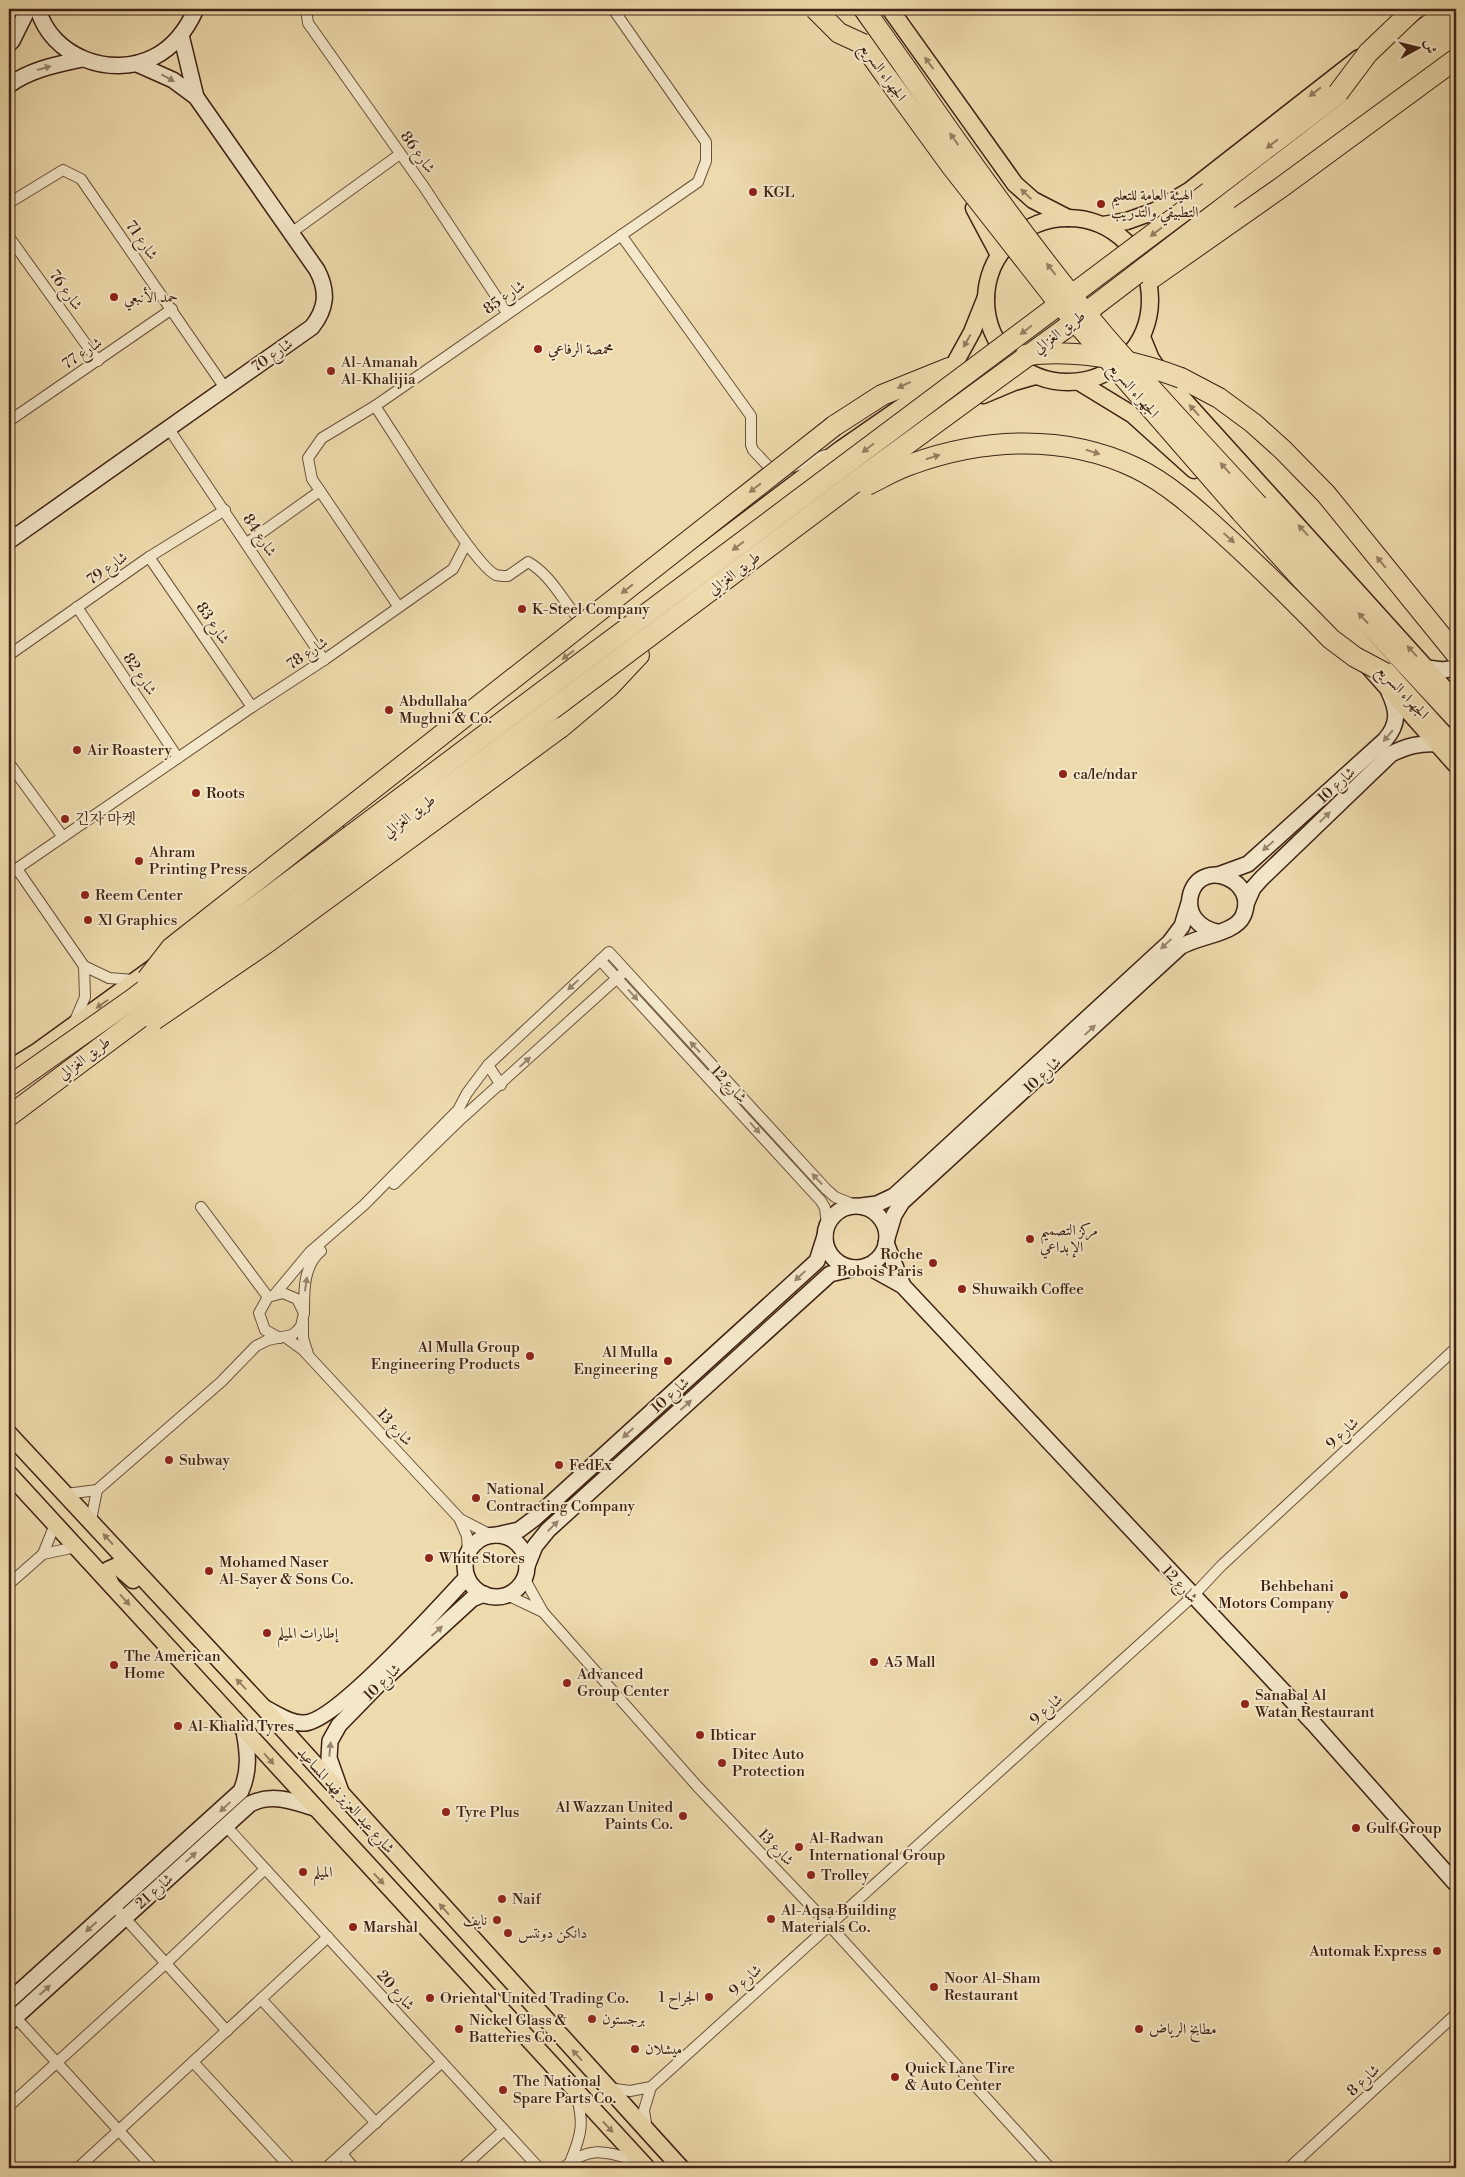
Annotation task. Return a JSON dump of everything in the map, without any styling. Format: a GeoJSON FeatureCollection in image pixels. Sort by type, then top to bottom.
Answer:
{"type":"FeatureCollection","features":[{"type":"Feature","properties":{"kind":"highway"},"geometry":{"type":"LineString","coordinates":[[815,9],[839,34],[863,44]]}},
{"type":"Feature","properties":{"kind":"highway","name":"الجهراء السريع"},"geometry":{"type":"LineString","coordinates":[[838,9],[985,210],[1087,338],[1387,682],[1456,750]]}},
{"type":"Feature","properties":{"kind":"highway","name":"الجهراء السريع"},"geometry":{"type":"LineString","coordinates":[[864,9],[1001,203],[1104,334],[1456,718]]}},
{"type":"Feature","properties":{"kind":"highway"},"geometry":{"type":"LineString","coordinates":[[880,9],[890,45]]}},
{"type":"Feature","properties":{"kind":"highway"},"geometry":{"type":"LineString","coordinates":[[1338,93],[1374,48],[1414,9]]}},
{"type":"Feature","properties":{"kind":"highway","name":"طريق الغزالي"},"geometry":{"type":"LineString","coordinates":[[9,1086],[130,1001],[1450,9]]}},
{"type":"Feature","properties":{"kind":"highway","name":"طريق الغزالي"},"geometry":{"type":"LineString","coordinates":[[9,1116],[78,1062],[1036,350],[1456,28]]}},
{"type":"Feature","properties":{"kind":"highway"},"geometry":{"type":"LineString","coordinates":[[1036,350],[1071,335],[1283,186],[1456,59]]}},
{"type":"Feature","properties":{"kind":"highway"},"geometry":{"type":"LineString","coordinates":[[130,1001],[171,948],[818,438],[850,414],[882,395],[949,368],[985,359],[1031,354],[1110,358],[1181,378],[1219,398],[1253,423],[1326,494],[1456,654]]}},
{"type":"Feature","properties":{"kind":"highway"},"geometry":{"type":"LineString","coordinates":[[825,505],[910,464],[952,452],[994,444],[1023,443],[1084,449],[1137,468],[1162,483],[1198,510],[1331,639],[1387,682]]}},
{"type":"Feature","properties":{"kind":"highway"},"geometry":{"type":"LineString","coordinates":[[78,1062],[176,1007],[560,728],[610,686],[639,655]]}},
{"type":"Feature","properties":{"kind":"main road","name":"الجهراء السريع"},"geometry":{"type":"LineString","coordinates":[[828,9],[965,195],[989,232],[999,255]]}},
{"type":"Feature","properties":{"kind":"main road"},"geometry":{"type":"LineString","coordinates":[[890,9],[1015,184],[1033,200],[1068,218]]}},
{"type":"Feature","properties":{"kind":"main road"},"geometry":{"type":"LineString","coordinates":[[1103,225],[1127,221],[1155,211],[1188,190],[1422,9]]}},
{"type":"Feature","properties":{"kind":"main road"},"geometry":{"type":"LineString","coordinates":[[1150,295],[1171,265],[1190,246],[1456,42]]}},
{"type":"Feature","properties":{"kind":"main road"},"geometry":{"type":"LineString","coordinates":[[9,1069],[38,1051],[137,980],[841,449],[942,379],[955,363],[972,332],[986,297],[990,275],[999,255],[1015,237],[1034,225],[1068,218],[1089,220],[1103,225],[1125,241],[1140,261],[1147,277],[1150,295],[1148,316],[1142,337],[1133,351],[1109,372],[1079,382],[1056,382],[1035,376],[1014,363],[998,344],[988,321],[986,297]]}},
{"type":"Feature","properties":{"kind":"main road","name":"الجهراء السريع"},"geometry":{"type":"LineString","coordinates":[[1142,337],[1152,358],[1166,380],[1456,701]]}},
{"type":"Feature","properties":{"kind":"main road","name":"طريق الغزالي"},"geometry":{"type":"LineString","coordinates":[[9,1126],[124,1036],[639,655],[983,395],[1014,382],[1035,376]]}},
{"type":"Feature","properties":{"kind":"main road","name":"الجهراء السريع"},"geometry":{"type":"LineString","coordinates":[[1079,382],[1133,415],[1185,461],[1387,682],[1456,765]]}},
{"type":"Feature","properties":{"kind":"main road","name":"شارع عبد العزيز فهد المساعيد"},"geometry":{"type":"LineString","coordinates":[[9,1434],[263,1707],[681,2168]]}},
{"type":"Feature","properties":{"kind":"main road","name":"شارع عبد العزيز فهد المساعيد"},"geometry":{"type":"LineString","coordinates":[[9,1474],[644,2165]]}},
{"type":"Feature","properties":{"kind":"main road"},"geometry":{"type":"LineString","coordinates":[[110,1582],[106,1576],[108,1570],[117,1566],[123,1569],[191,1643],[213,1654]]}},
{"type":"Feature","properties":{"kind":"street"},"geometry":{"type":"LineString","coordinates":[[9,44],[17,33],[28,9]]}},
{"type":"Feature","properties":{"kind":"street"},"geometry":{"type":"LineString","coordinates":[[38,9],[50,33],[64,48],[82,59],[103,65],[137,64],[169,48],[181,35],[196,9]]}},
{"type":"Feature","properties":{"kind":"street","name":"شارع 86"},"geometry":{"type":"LineString","coordinates":[[306,9],[308,23],[424,187],[507,313]]}},
{"type":"Feature","properties":{"kind":"street","name":"شارع 85"},"geometry":{"type":"LineString","coordinates":[[398,606],[312,479],[308,458],[322,438],[375,406],[698,182],[706,161],[706,142],[613,9]]}},
{"type":"Feature","properties":{"kind":"street","name":"شارع 70"},"geometry":{"type":"LineString","coordinates":[[181,35],[196,97]]}},
{"type":"Feature","properties":{"kind":"street"},"geometry":{"type":"LineString","coordinates":[[9,85],[23,75],[40,68],[82,59]]}},
{"type":"Feature","properties":{"kind":"street","name":"شارع 70"},"geometry":{"type":"LineString","coordinates":[[9,541],[312,327],[320,318],[326,294],[323,282],[292,233],[196,97],[173,80],[137,64]]}},
{"type":"Feature","properties":{"kind":"street"},"geometry":{"type":"LineString","coordinates":[[292,233],[400,154]]}},
{"type":"Feature","properties":{"kind":"street","name":"شارع 71"},"geometry":{"type":"LineString","coordinates":[[9,203],[63,170],[81,179],[225,388]]}},
{"type":"Feature","properties":{"kind":"street"},"geometry":{"type":"LineString","coordinates":[[621,235],[751,416],[750,440],[753,450],[764,463],[775,470],[784,470],[841,449]]}},
{"type":"Feature","properties":{"kind":"street","name":"شارع 76"},"geometry":{"type":"LineString","coordinates":[[9,237],[98,362]]}},
{"type":"Feature","properties":{"kind":"street","name":"شارع 77"},"geometry":{"type":"LineString","coordinates":[[9,421],[172,310]]}},
{"type":"Feature","properties":{"kind":"street"},"geometry":{"type":"LineString","coordinates":[[375,406],[466,544],[496,575],[508,576],[528,562],[547,578],[586,626],[602,629]]}},
{"type":"Feature","properties":{"kind":"street","name":"شارع 84"},"geometry":{"type":"LineString","coordinates":[[169,429],[324,660]]}},
{"type":"Feature","properties":{"kind":"street"},"geometry":{"type":"LineString","coordinates":[[247,543],[320,491]]}},
{"type":"Feature","properties":{"kind":"street","name":"شارع 79"},"geometry":{"type":"LineString","coordinates":[[9,655],[150,557],[225,510]]}},
{"type":"Feature","properties":{"kind":"street","name":"شارع 78"},"geometry":{"type":"LineString","coordinates":[[84,966],[13,872],[252,707],[324,660],[453,569],[466,544]]}},
{"type":"Feature","properties":{"kind":"street","name":"شارع 83"},"geometry":{"type":"LineString","coordinates":[[150,557],[252,707]]}},
{"type":"Feature","properties":{"kind":"street","name":"شارع 82"},"geometry":{"type":"LineString","coordinates":[[77,607],[178,758]]}},
{"type":"Feature","properties":{"kind":"street"},"geometry":{"type":"LineString","coordinates":[[1427,668],[1443,670],[1456,668]]}},
{"type":"Feature","properties":{"kind":"street","name":"شارع 10"},"geometry":{"type":"LineString","coordinates":[[1218,875],[1248,864],[1393,731],[1397,720],[1396,707],[1387,682]]}},
{"type":"Feature","properties":{"kind":"street","name":"شارع 10"},"geometry":{"type":"LineString","coordinates":[[1246,904],[1253,888],[1262,878],[1391,754],[1404,747],[1422,743],[1437,744]]}},
{"type":"Feature","properties":{"kind":"street"},"geometry":{"type":"LineString","coordinates":[[9,763],[63,837]]}},
{"type":"Feature","properties":{"kind":"street"},"geometry":{"type":"LineString","coordinates":[[1218,875],[1229,877],[1238,883],[1244,893],[1246,904],[1242,918],[1236,925],[1228,930],[1217,932],[1206,929],[1197,923],[1191,914],[1189,903],[1192,892],[1197,884],[1204,878],[1218,875]]}},
{"type":"Feature","properties":{"kind":"street","name":"شارع 10"},"geometry":{"type":"LineString","coordinates":[[886,1240],[894,1215],[902,1202],[1170,942],[1182,926],[1189,903]]}},
{"type":"Feature","properties":{"kind":"street","name":"شارع 10"},"geometry":{"type":"LineString","coordinates":[[859,1206],[878,1204],[894,1196],[1003,1104],[1180,947],[1190,941],[1217,932]]}},
{"type":"Feature","properties":{"kind":"street","name":"شارع 12"},"geometry":{"type":"LineString","coordinates":[[826,1231],[825,1208],[821,1201],[622,975],[609,952],[600,960],[622,975],[826,1189],[835,1197],[859,1206]]}},
{"type":"Feature","properties":{"kind":"street"},"geometry":{"type":"LineString","coordinates":[[256,1346],[262,1325],[261,1307],[310,1252],[364,1205],[458,1110],[467,1093],[488,1065],[600,960]]}},
{"type":"Feature","properties":{"kind":"street"},"geometry":{"type":"LineString","coordinates":[[72,1026],[85,997],[84,966],[110,978],[137,980]]}},
{"type":"Feature","properties":{"kind":"street"},"geometry":{"type":"LineString","coordinates":[[308,1355],[303,1338],[306,1282],[314,1256],[622,975]]}},
{"type":"Feature","properties":{"kind":"street"},"geometry":{"type":"LineString","coordinates":[[488,1065],[501,1085]]}},
{"type":"Feature","properties":{"kind":"street"},"geometry":{"type":"LineString","coordinates":[[859,1206],[877,1214],[882,1221],[886,1240],[883,1252],[861,1267],[837,1262],[826,1246],[826,1231],[839,1210],[859,1206]]}},
{"type":"Feature","properties":{"kind":"street"},"geometry":{"type":"LineString","coordinates":[[201,1207],[272,1296]]}},
{"type":"Feature","properties":{"kind":"street","name":"شارع 10"},"geometry":{"type":"LineString","coordinates":[[494,1535],[519,1530],[535,1518],[816,1261],[826,1231]]}},
{"type":"Feature","properties":{"kind":"street","name":"شارع 12"},"geometry":{"type":"LineString","coordinates":[[886,1240],[903,1286],[1192,1597],[1314,1724],[1456,1884]]}},
{"type":"Feature","properties":{"kind":"street","name":"شارع 10"},"geometry":{"type":"LineString","coordinates":[[525,1572],[535,1546],[548,1530],[749,1347],[830,1274],[861,1267]]}},
{"type":"Feature","properties":{"kind":"street","name":"شارع 12"},"geometry":{"type":"LineString","coordinates":[[861,1267],[903,1286]]}},
{"type":"Feature","properties":{"kind":"street"},"geometry":{"type":"LineString","coordinates":[[66,1494],[97,1490],[221,1382],[256,1346],[297,1331],[304,1316],[297,1299],[283,1293],[272,1296]]}},
{"type":"Feature","properties":{"kind":"street"},"geometry":{"type":"LineString","coordinates":[[262,1325],[269,1334],[283,1337]]}},
{"type":"Feature","properties":{"kind":"street","name":"شارع 13"},"geometry":{"type":"LineString","coordinates":[[283,1337],[298,1345],[308,1355],[460,1519],[467,1536],[468,1553]]}},
{"type":"Feature","properties":{"kind":"street","name":"شارع 9"},"geometry":{"type":"LineString","coordinates":[[651,2087],[828,1924],[1192,1597],[1221,1566],[1456,1348]]}},
{"type":"Feature","properties":{"kind":"street"},"geometry":{"type":"LineString","coordinates":[[91,1520],[97,1490]]}},
{"type":"Feature","properties":{"kind":"street","name":"شارع 13"},"geometry":{"type":"LineString","coordinates":[[460,1519],[494,1535]]}},
{"type":"Feature","properties":{"kind":"street"},"geometry":{"type":"LineString","coordinates":[[9,1584],[43,1554],[55,1524]]}},
{"type":"Feature","properties":{"kind":"street"},"geometry":{"type":"LineString","coordinates":[[494,1535],[508,1537],[518,1544],[525,1555],[525,1572],[517,1588],[507,1595],[495,1597],[484,1594],[474,1587],[467,1577],[465,1565],[468,1553],[479,1540],[494,1535]]}},
{"type":"Feature","properties":{"kind":"street"},"geometry":{"type":"LineString","coordinates":[[43,1554],[76,1547]]}},
{"type":"Feature","properties":{"kind":"street","name":"شارع 13"},"geometry":{"type":"LineString","coordinates":[[525,1572],[543,1612],[697,1786],[828,1924],[1050,2168]]}},
{"type":"Feature","properties":{"kind":"street","name":"شارع 10"},"geometry":{"type":"LineString","coordinates":[[263,1707],[294,1722],[304,1724],[325,1716],[417,1631],[467,1577]]}},
{"type":"Feature","properties":{"kind":"street","name":"شارع 10"},"geometry":{"type":"LineString","coordinates":[[342,1796],[329,1758],[330,1741],[339,1725],[379,1684],[472,1598],[484,1594]]}},
{"type":"Feature","properties":{"kind":"street","name":"شارع 13"},"geometry":{"type":"LineString","coordinates":[[507,1595],[543,1612]]}},
{"type":"Feature","properties":{"kind":"street","name":"شارع 21"},"geometry":{"type":"LineString","coordinates":[[11,2016],[119,1913],[241,1791],[246,1780],[249,1760],[244,1731]]}},
{"type":"Feature","properties":{"kind":"street","name":"شارع 21"},"geometry":{"type":"LineString","coordinates":[[9,2001],[226,1826],[242,1810],[258,1800],[283,1798],[314,1808]]}},
{"type":"Feature","properties":{"kind":"street","name":"شارع 20"},"geometry":{"type":"LineString","coordinates":[[226,1826],[539,2168]]}},
{"type":"Feature","properties":{"kind":"street"},"geometry":{"type":"LineString","coordinates":[[9,2106],[165,1964],[265,1868]]}},
{"type":"Feature","properties":{"kind":"street"},"geometry":{"type":"LineString","coordinates":[[119,1913],[226,2031]]}},
{"type":"Feature","properties":{"kind":"street"},"geometry":{"type":"LineString","coordinates":[[78,2168],[328,1937]]}},
{"type":"Feature","properties":{"kind":"street"},"geometry":{"type":"LineString","coordinates":[[261,1999],[376,2123]]}},
{"type":"Feature","properties":{"kind":"street","name":"شارع 8"},"geometry":{"type":"LineString","coordinates":[[1289,2168],[1456,2014]]}},
{"type":"Feature","properties":{"kind":"street"},"geometry":{"type":"LineString","coordinates":[[11,2016],[57,2062],[153,2168]]}},
{"type":"Feature","properties":{"kind":"street"},"geometry":{"type":"LineString","coordinates":[[193,2062],[290,2168]]}},
{"type":"Feature","properties":{"kind":"street"},"geometry":{"type":"LineString","coordinates":[[326,2168],[442,2062]]}},
{"type":"Feature","properties":{"kind":"street"},"geometry":{"type":"LineString","coordinates":[[607,2088],[630,2091],[651,2087],[644,2110],[648,2132]]}},
{"type":"Feature","properties":{"kind":"street"},"geometry":{"type":"LineString","coordinates":[[571,2160],[582,2128],[582,2115],[576,2092]]}},
{"type":"Feature","properties":{"kind":"street"},"geometry":{"type":"LineString","coordinates":[[462,2168],[504,2130]]}},
{"type":"Feature","properties":{"kind":"street"},"geometry":{"type":"LineString","coordinates":[[563,2168],[571,2160],[594,2150],[644,2165]]}},
{"type":"Feature","properties":{"kind":"street"},"geometry":{"type":"LineString","coordinates":[[342,2154],[354,2168]]}},
{"type":"Feature","properties":{"kind":"place","name":"KGL"},"geometry":{"type":"Point","coordinates":[753,192]}},
{"type":"Feature","properties":{"kind":"place","name":"الهيئة العامة للتعليم التطبيقي والتدريب"},"geometry":{"type":"Point","coordinates":[1101,204]}},
{"type":"Feature","properties":{"kind":"place","name":"حمد الأنبعي"},"geometry":{"type":"Point","coordinates":[114,297]}},
{"type":"Feature","properties":{"kind":"place","name":"محمصة الرفاعي"},"geometry":{"type":"Point","coordinates":[538,349]}},
{"type":"Feature","properties":{"kind":"place","name":"Al-Amanah Al-Khalijia"},"geometry":{"type":"Point","coordinates":[331,371]}},
{"type":"Feature","properties":{"kind":"place","name":"K-Steel Company"},"geometry":{"type":"Point","coordinates":[522,609]}},
{"type":"Feature","properties":{"kind":"place","name":"Abdullaha Mughni & Co."},"geometry":{"type":"Point","coordinates":[389,710]}},
{"type":"Feature","properties":{"kind":"place","name":"Air Roastery"},"geometry":{"type":"Point","coordinates":[77,750]}},
{"type":"Feature","properties":{"kind":"place","name":"ca/le/ndar"},"geometry":{"type":"Point","coordinates":[1063,774]}},
{"type":"Feature","properties":{"kind":"place","name":"Roots"},"geometry":{"type":"Point","coordinates":[196,793]}},
{"type":"Feature","properties":{"kind":"place","name":"긴자 마켓"},"geometry":{"type":"Point","coordinates":[65,819]}},
{"type":"Feature","properties":{"kind":"place","name":"Ahram Printing Press"},"geometry":{"type":"Point","coordinates":[139,861]}},
{"type":"Feature","properties":{"kind":"place","name":"Reem Center"},"geometry":{"type":"Point","coordinates":[85,895]}},
{"type":"Feature","properties":{"kind":"place","name":"Xl Graphics"},"geometry":{"type":"Point","coordinates":[88,920]}},
{"type":"Feature","properties":{"kind":"place","name":"مركز التصميم الإبداعي"},"geometry":{"type":"Point","coordinates":[1030,1239]}},
{"type":"Feature","properties":{"kind":"place","name":"Roche Bobois Paris"},"geometry":{"type":"Point","coordinates":[933,1263]}},
{"type":"Feature","properties":{"kind":"place","name":"Shuwaikh Coffee"},"geometry":{"type":"Point","coordinates":[962,1289]}},
{"type":"Feature","properties":{"kind":"place","name":"Al Mulla Group Engineering Products"},"geometry":{"type":"Point","coordinates":[530,1356]}},
{"type":"Feature","properties":{"kind":"place","name":"Al Mulla Engineering"},"geometry":{"type":"Point","coordinates":[668,1361]}},
{"type":"Feature","properties":{"kind":"place","name":"Subway"},"geometry":{"type":"Point","coordinates":[169,1460]}},
{"type":"Feature","properties":{"kind":"place","name":"FedEx"},"geometry":{"type":"Point","coordinates":[559,1465]}},
{"type":"Feature","properties":{"kind":"place","name":"National Contracting Company"},"geometry":{"type":"Point","coordinates":[476,1498]}},
{"type":"Feature","properties":{"kind":"place","name":"White Stores"},"geometry":{"type":"Point","coordinates":[429,1558]}},
{"type":"Feature","properties":{"kind":"place","name":"Mohamed Naser Al-Sayer & Sons Co."},"geometry":{"type":"Point","coordinates":[209,1571]}},
{"type":"Feature","properties":{"kind":"place","name":"Behbehani Motors Company"},"geometry":{"type":"Point","coordinates":[1344,1595]}},
{"type":"Feature","properties":{"kind":"place","name":"إطارات الميلم"},"geometry":{"type":"Point","coordinates":[267,1633]}},
{"type":"Feature","properties":{"kind":"place","name":"A5 Mall"},"geometry":{"type":"Point","coordinates":[874,1662]}},
{"type":"Feature","properties":{"kind":"place","name":"The American Home"},"geometry":{"type":"Point","coordinates":[114,1665]}},
{"type":"Feature","properties":{"kind":"place","name":"Advanced Group Center"},"geometry":{"type":"Point","coordinates":[567,1683]}},
{"type":"Feature","properties":{"kind":"place","name":"Sanabal Al Watan Restaurant"},"geometry":{"type":"Point","coordinates":[1245,1704]}},
{"type":"Feature","properties":{"kind":"place","name":"Al-Khalid Tyres"},"geometry":{"type":"Point","coordinates":[178,1726]}},
{"type":"Feature","properties":{"kind":"place","name":"Ibticar"},"geometry":{"type":"Point","coordinates":[700,1735]}},
{"type":"Feature","properties":{"kind":"place","name":"Ditec Auto Protection"},"geometry":{"type":"Point","coordinates":[722,1763]}},
{"type":"Feature","properties":{"kind":"place","name":"Tyre Plus"},"geometry":{"type":"Point","coordinates":[446,1812]}},
{"type":"Feature","properties":{"kind":"place","name":"Al Wazzan United Paints Co."},"geometry":{"type":"Point","coordinates":[683,1816]}},
{"type":"Feature","properties":{"kind":"place","name":"Gulf Group"},"geometry":{"type":"Point","coordinates":[1356,1828]}},
{"type":"Feature","properties":{"kind":"place","name":"Al-Radwan International Group"},"geometry":{"type":"Point","coordinates":[799,1847]}},
{"type":"Feature","properties":{"kind":"place","name":"الميلم"},"geometry":{"type":"Point","coordinates":[303,1872]}},
{"type":"Feature","properties":{"kind":"place","name":"Trolley"},"geometry":{"type":"Point","coordinates":[811,1875]}},
{"type":"Feature","properties":{"kind":"place","name":"Naif"},"geometry":{"type":"Point","coordinates":[502,1899]}},
{"type":"Feature","properties":{"kind":"place","name":"Al-Aqsa Building Materials Co."},"geometry":{"type":"Point","coordinates":[771,1919]}},
{"type":"Feature","properties":{"kind":"place","name":"نايف"},"geometry":{"type":"Point","coordinates":[497,1920]}},
{"type":"Feature","properties":{"kind":"place","name":"Marshal"},"geometry":{"type":"Point","coordinates":[353,1927]}},
{"type":"Feature","properties":{"kind":"place","name":"دانكن دونتس"},"geometry":{"type":"Point","coordinates":[508,1933]}},
{"type":"Feature","properties":{"kind":"place","name":"Automak Express"},"geometry":{"type":"Point","coordinates":[1437,1951]}},
{"type":"Feature","properties":{"kind":"place","name":"Noor Al-Sham Restaurant"},"geometry":{"type":"Point","coordinates":[934,1987]}},
{"type":"Feature","properties":{"kind":"place","name":"الجراح 1"},"geometry":{"type":"Point","coordinates":[709,1997]}},
{"type":"Feature","properties":{"kind":"place","name":"Oriental United Trading Co."},"geometry":{"type":"Point","coordinates":[430,1998]}},
{"type":"Feature","properties":{"kind":"place","name":"برجستون"},"geometry":{"type":"Point","coordinates":[592,2019]}},
{"type":"Feature","properties":{"kind":"place","name":"Nickel Glass & Batteries Co."},"geometry":{"type":"Point","coordinates":[459,2029]}},
{"type":"Feature","properties":{"kind":"place","name":"مطابخ الرياض"},"geometry":{"type":"Point","coordinates":[1139,2029]}},
{"type":"Feature","properties":{"kind":"place","name":"ميشلان"},"geometry":{"type":"Point","coordinates":[635,2049]}},
{"type":"Feature","properties":{"kind":"place","name":"Quick Lane Tire & Auto Center"},"geometry":{"type":"Point","coordinates":[895,2077]}},
{"type":"Feature","properties":{"kind":"place","name":"The National Spare Parts Co."},"geometry":{"type":"Point","coordinates":[503,2090]}}]}
